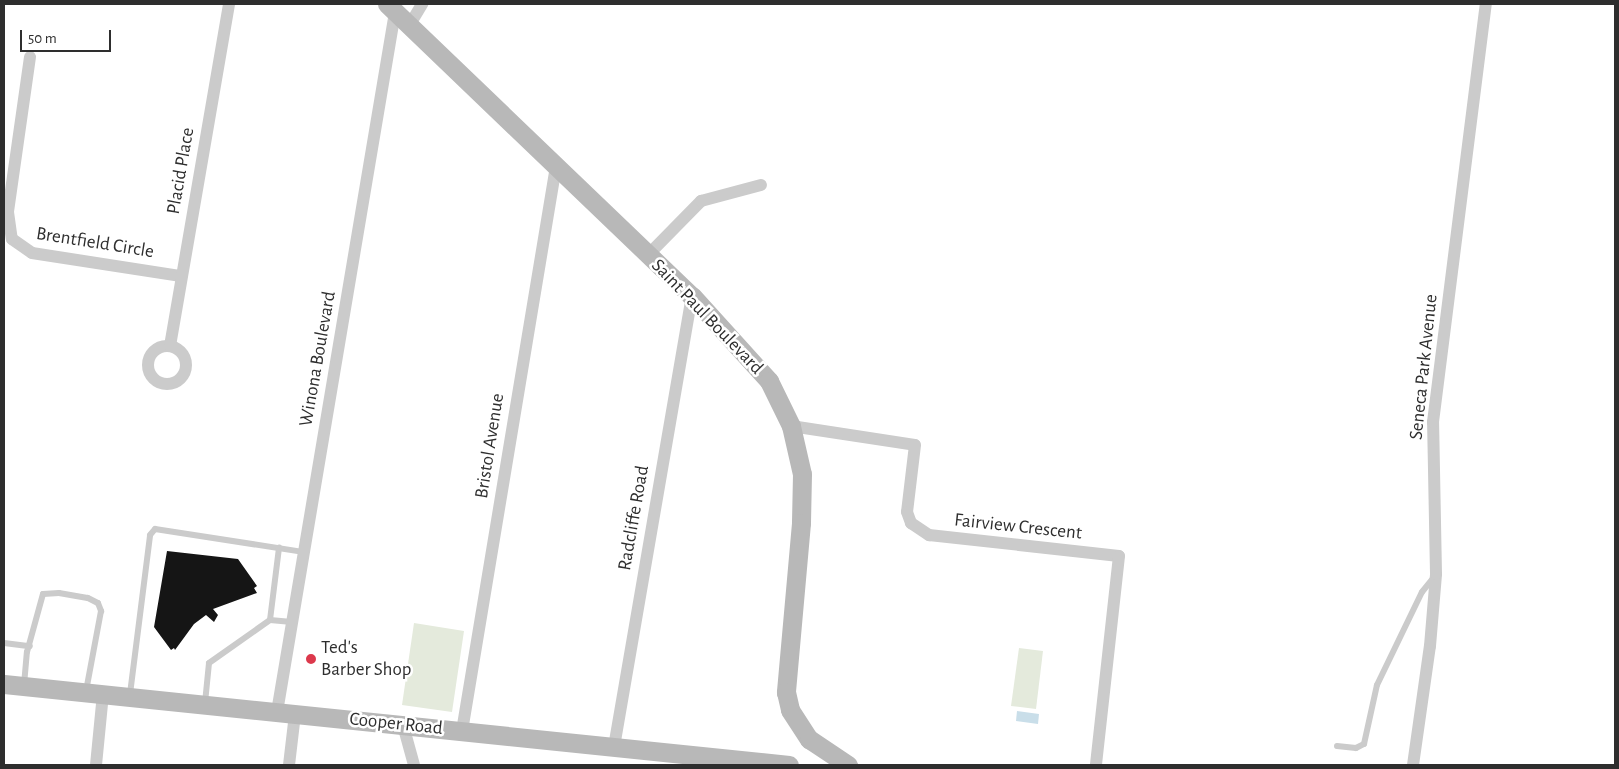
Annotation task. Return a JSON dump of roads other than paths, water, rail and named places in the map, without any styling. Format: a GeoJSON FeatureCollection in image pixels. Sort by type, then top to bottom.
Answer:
{"type":"FeatureCollection","features":[{"type":"Feature","properties":{"kind":"main road","name":"Saint Paul Boulevard"},"geometry":{"type":"LineString","coordinates":[[391,8],[692,296],[769,381],[791,426],[802,474],[803,498],[786,692],[790,710],[809,739],[848,765]]}},
{"type":"Feature","properties":{"kind":"main road","name":"Cooper Road"},"geometry":{"type":"LineString","coordinates":[[4,684],[789,765]]}},
{"type":"Feature","properties":{"kind":"street","name":"Placid Place"},"geometry":{"type":"LineString","coordinates":[[170,346],[229,4]]}},
{"type":"Feature","properties":{"kind":"street"},"geometry":{"type":"LineString","coordinates":[[409,26],[422,4]]}},
{"type":"Feature","properties":{"kind":"street","name":"Seneca Park Avenue"},"geometry":{"type":"LineString","coordinates":[[1413,765],[1430,646],[1436,574],[1434,422],[1486,4]]}},
{"type":"Feature","properties":{"kind":"street","name":"Winona Boulevard"},"geometry":{"type":"LineString","coordinates":[[290,765],[286,713],[292,622],[391,8]]}},
{"type":"Feature","properties":{"kind":"street","name":"Brentfield Circle"},"geometry":{"type":"LineString","coordinates":[[30,57],[8,212],[12,239],[32,253],[181,276]]}},
{"type":"Feature","properties":{"kind":"street","name":"Bristol Avenue"},"geometry":{"type":"LineString","coordinates":[[462,731],[556,166]]}},
{"type":"Feature","properties":{"kind":"street"},"geometry":{"type":"LineString","coordinates":[[648,255],[701,200],[761,184]]}},
{"type":"Feature","properties":{"kind":"street","name":"Radcliffe Road"},"geometry":{"type":"LineString","coordinates":[[614,747],[692,296]]}},
{"type":"Feature","properties":{"kind":"street","name":"Fairview Crescent"},"geometry":{"type":"LineString","coordinates":[[791,426],[915,445],[907,512],[912,523],[929,535],[1119,556],[1096,765]]}},
{"type":"Feature","properties":{"kind":"street"},"geometry":{"type":"LineString","coordinates":[[94,693],[96,765]]}},
{"type":"Feature","properties":{"kind":"street"},"geometry":{"type":"LineString","coordinates":[[403,725],[414,765]]}},
{"type":"Feature","properties":{"kind":"lane"},"geometry":{"type":"LineString","coordinates":[[130,697],[150,535],[155,530],[304,552]]}},
{"type":"Feature","properties":{"kind":"lane"},"geometry":{"type":"LineString","coordinates":[[270,620],[279,548]]}},
{"type":"Feature","properties":{"kind":"lane"},"geometry":{"type":"LineString","coordinates":[[1337,746],[1356,748],[1364,744],[1377,685],[1422,592],[1436,574]]}},
{"type":"Feature","properties":{"kind":"lane"},"geometry":{"type":"LineString","coordinates":[[24,686],[30,646],[43,594],[88,598],[98,603],[101,611],[94,693]]}},
{"type":"Feature","properties":{"kind":"lane"},"geometry":{"type":"LineString","coordinates":[[205,705],[209,663],[270,620],[292,622]]}},
{"type":"Feature","properties":{"kind":"lane"},"geometry":{"type":"LineString","coordinates":[[4,643],[30,646]]}},
{"type":"Feature","properties":{"kind":"water"},"geometry":{"type":"Polygon","coordinates":[[[1017,711],[1039,714],[1038,724],[1016,721],[1017,711]]]}},
{"type":"Feature","properties":{"kind":"place","name":"Ted's Barber Shop"},"geometry":{"type":"Point","coordinates":[311,659]}}]}
